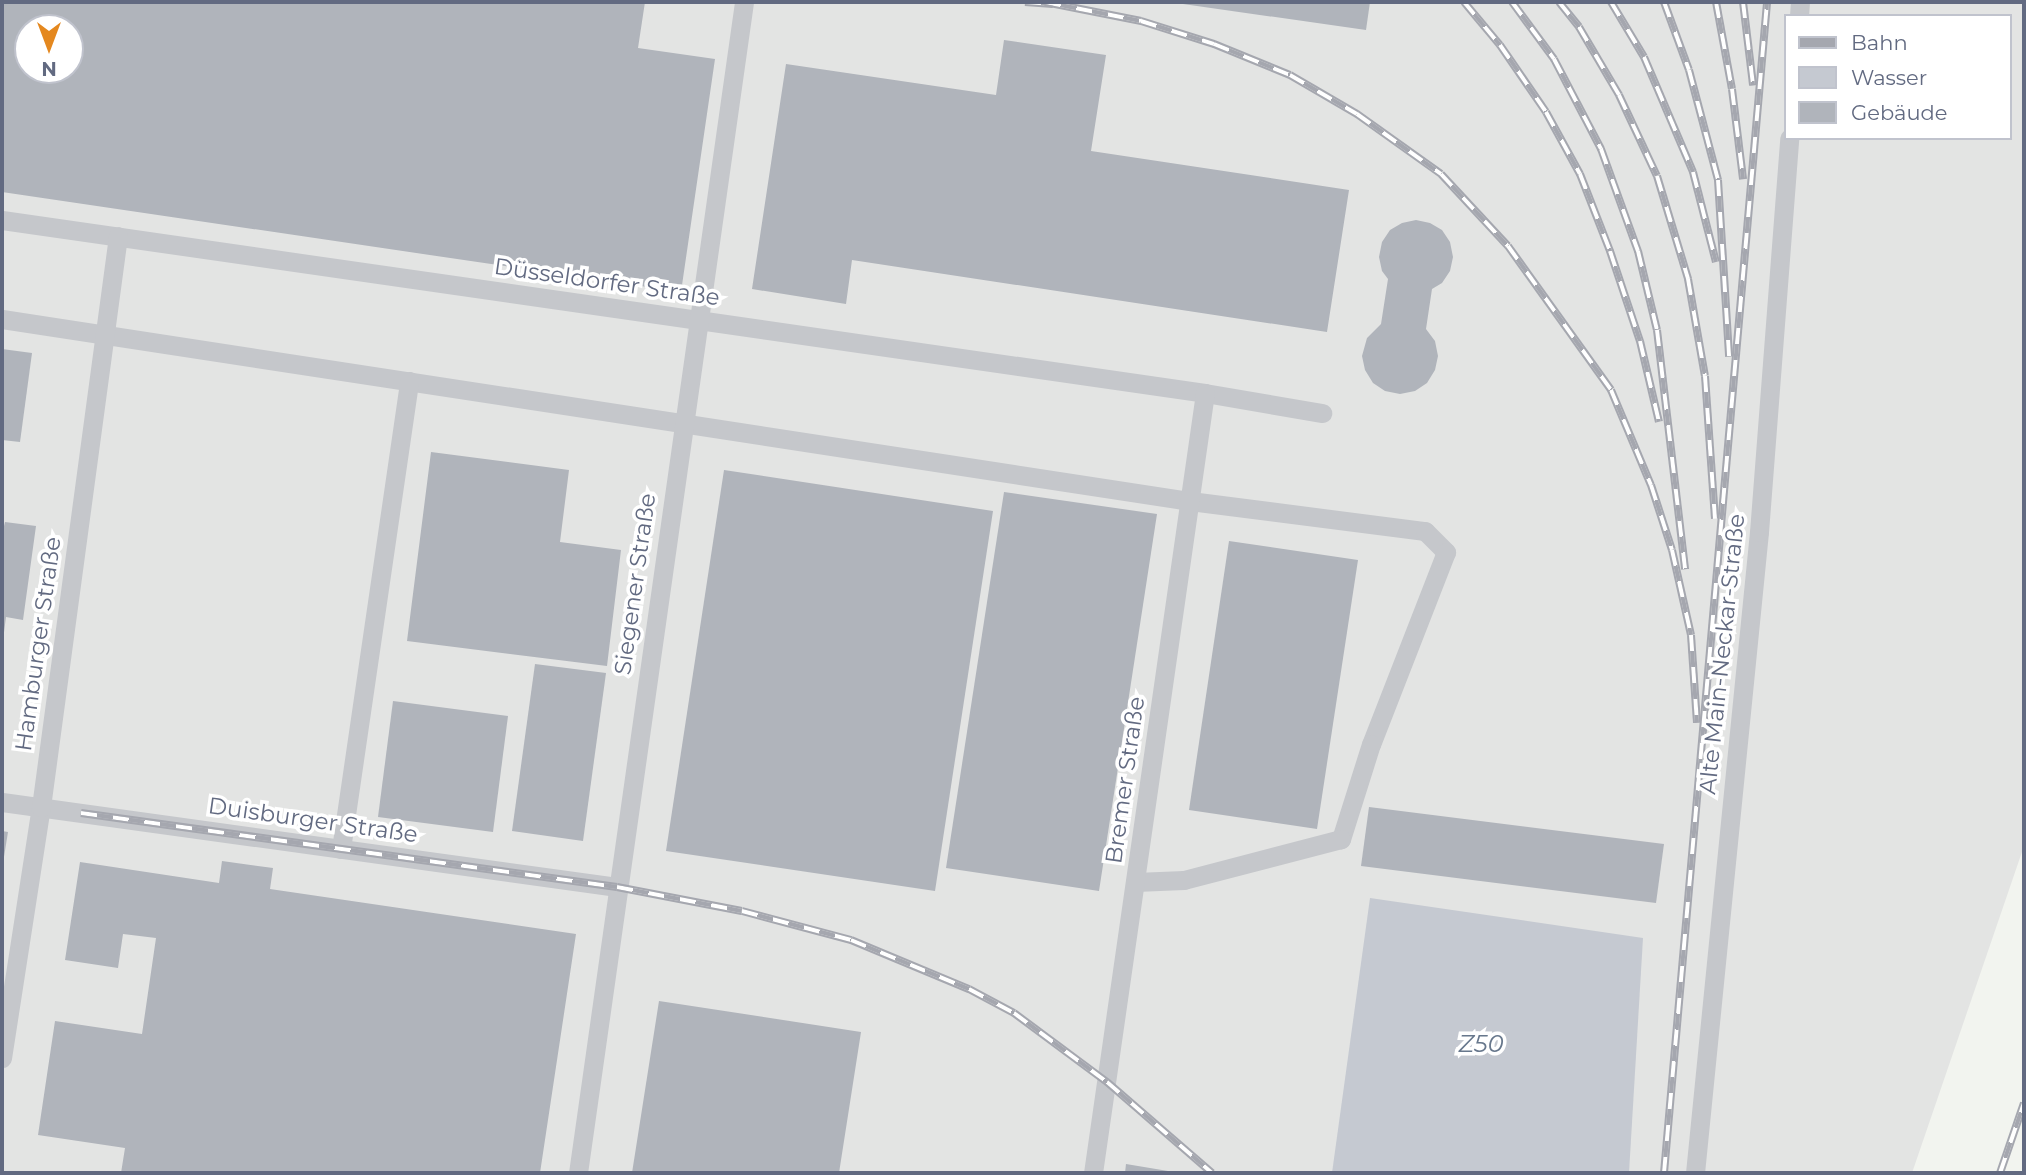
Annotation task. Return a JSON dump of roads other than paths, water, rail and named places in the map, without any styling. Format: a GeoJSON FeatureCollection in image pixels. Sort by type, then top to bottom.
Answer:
{"type":"FeatureCollection","features":[{"type":"Feature","properties":{"kind":"lane","name":"Siegener Straße"},"geometry":{"type":"LineString","coordinates":[[578,1173],[744,2]]}},
{"type":"Feature","properties":{"kind":"lane","name":"Alte Main-Neckar-Straße"},"geometry":{"type":"LineString","coordinates":[[1695,1173],[1759,532],[1789,140]]}},
{"type":"Feature","properties":{"kind":"lane","name":"Düsseldorfer Straße"},"geometry":{"type":"LineString","coordinates":[[2,220],[1205,393],[1322,413]]}},
{"type":"Feature","properties":{"kind":"lane","name":"Hamburger Straße"},"geometry":{"type":"LineString","coordinates":[[2,1058],[41,807],[118,236]]}},
{"type":"Feature","properties":{"kind":"lane"},"geometry":{"type":"LineString","coordinates":[[2,319],[1190,501],[1425,531],[1446,552],[1371,744],[1341,839],[1184,880],[1135,882]]}},
{"type":"Feature","properties":{"kind":"lane"},"geometry":{"type":"LineString","coordinates":[[341,849],[409,381]]}},
{"type":"Feature","properties":{"kind":"lane","name":"Bremer Straße"},"geometry":{"type":"LineString","coordinates":[[1093,1173],[1205,393]]}},
{"type":"Feature","properties":{"kind":"lane","name":"Duisburger Straße"},"geometry":{"type":"LineString","coordinates":[[2,802],[617,887]]}},
{"type":"Feature","properties":{"kind":"water","name":"Z50"},"geometry":{"type":"Polygon","coordinates":[[[1370,898],[1643,938],[1629,1173],[1332,1173],[1370,898]]]}},
{"type":"Feature","properties":{"kind":"railway"},"geometry":{"type":"LineString","coordinates":[[1025,2],[1053,4]]}},
{"type":"Feature","properties":{"kind":"railway"},"geometry":{"type":"LineString","coordinates":[[1045,2],[1141,21],[1214,44],[1290,75],[1357,114],[1441,174],[1508,246],[1611,390],[1651,485],[1672,550],[1691,635],[1697,723]]}},
{"type":"Feature","properties":{"kind":"railway"},"geometry":{"type":"LineString","coordinates":[[1464,2],[1500,45],[1546,112],[1580,174],[1610,251],[1640,341],[1659,422]]}},
{"type":"Feature","properties":{"kind":"railway"},"geometry":{"type":"LineString","coordinates":[[1512,2],[1554,59],[1601,149],[1638,251],[1657,330],[1685,569]]}},
{"type":"Feature","properties":{"kind":"railway"},"geometry":{"type":"LineString","coordinates":[[1559,2],[1579,27],[1619,95],[1657,176],[1688,279],[1705,376],[1715,519]]}},
{"type":"Feature","properties":{"kind":"railway"},"geometry":{"type":"LineString","coordinates":[[1611,2],[1644,57],[1693,172],[1716,262]]}},
{"type":"Feature","properties":{"kind":"railway"},"geometry":{"type":"LineString","coordinates":[[1664,2],[1689,70],[1718,180],[1729,357]]}},
{"type":"Feature","properties":{"kind":"railway"},"geometry":{"type":"LineString","coordinates":[[1716,2],[1732,89],[1743,179]]}},
{"type":"Feature","properties":{"kind":"railway"},"geometry":{"type":"LineString","coordinates":[[1743,2],[1753,85]]}},
{"type":"Feature","properties":{"kind":"railway"},"geometry":{"type":"LineString","coordinates":[[1664,1173],[1767,2]]}},
{"type":"Feature","properties":{"kind":"railway"},"geometry":{"type":"LineString","coordinates":[[81,813],[617,887],[742,911],[851,940],[969,989],[1014,1013],[1107,1082],[1212,1173]]}},
{"type":"Feature","properties":{"kind":"railway"},"geometry":{"type":"LineString","coordinates":[[2000,1173],[2024,1103]]}}]}
